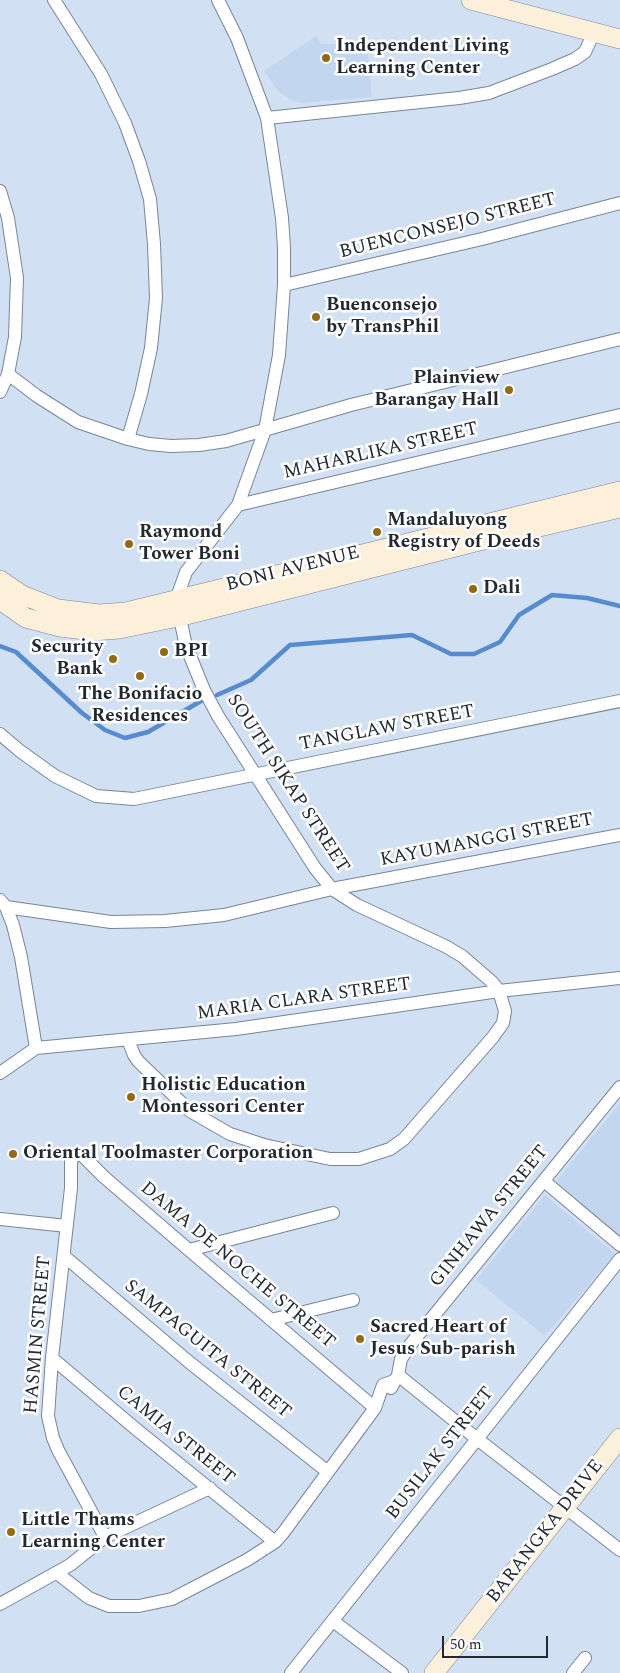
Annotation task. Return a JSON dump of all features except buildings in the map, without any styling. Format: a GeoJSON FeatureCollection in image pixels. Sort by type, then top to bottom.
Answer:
{"type":"FeatureCollection","features":[{"type":"Feature","properties":{"kind":"main road"},"geometry":{"type":"LineString","coordinates":[[471,0],[620,38]]}},
{"type":"Feature","properties":{"kind":"main road","name":"BONI AVENUE"},"geometry":{"type":"LineString","coordinates":[[0,600],[26,618],[60,627],[93,631],[135,626],[177,608],[620,491]]}},
{"type":"Feature","properties":{"kind":"main road","name":"BONI AVENUE"},"geometry":{"type":"LineString","coordinates":[[0,580],[22,595],[58,608],[99,614],[177,608],[620,508]]}},
{"type":"Feature","properties":{"kind":"main road","name":"BARANGKA DRIVE"},"geometry":{"type":"LineString","coordinates":[[434,1673],[620,1438]]}},
{"type":"Feature","properties":{"kind":"street"},"geometry":{"type":"LineString","coordinates":[[54,0],[101,74],[125,123],[150,199],[156,298],[151,348],[141,394],[128,439]]}},
{"type":"Feature","properties":{"kind":"street"},"geometry":{"type":"LineString","coordinates":[[177,608],[186,572],[238,505],[265,430],[278,356],[284,285],[282,218],[267,118],[237,38],[218,0]]}},
{"type":"Feature","properties":{"kind":"street"},"geometry":{"type":"LineString","coordinates":[[267,118],[459,98],[489,93],[552,70],[575,59],[585,52],[594,32]]}},
{"type":"Feature","properties":{"kind":"street"},"geometry":{"type":"LineString","coordinates":[[0,191],[8,218],[17,278],[15,337],[8,374],[0,392]]}},
{"type":"Feature","properties":{"kind":"street","name":"BUENCONSEJO STREET"},"geometry":{"type":"LineString","coordinates":[[284,285],[482,239],[620,203]]}},
{"type":"Feature","properties":{"kind":"street"},"geometry":{"type":"LineString","coordinates":[[8,374],[37,396],[78,422],[149,444],[171,446],[199,445],[226,441],[351,405],[620,339]]}},
{"type":"Feature","properties":{"kind":"street","name":"MAHARLIKA STREET"},"geometry":{"type":"LineString","coordinates":[[238,505],[620,415]]}},
{"type":"Feature","properties":{"kind":"street","name":"SOUTH SIKAP STREET"},"geometry":{"type":"LineString","coordinates":[[177,608],[186,646],[204,690],[315,868],[332,889],[357,905],[453,951],[476,967],[499,991]]}},
{"type":"Feature","properties":{"kind":"street","name":"TANGLAW STREET"},"geometry":{"type":"LineString","coordinates":[[0,734],[55,776],[96,796],[134,799],[620,701]]}},
{"type":"Feature","properties":{"kind":"street","name":"KAYUMANGGI STREET"},"geometry":{"type":"LineString","coordinates":[[3,903],[111,922],[165,921],[224,915],[332,889],[620,835]]}},
{"type":"Feature","properties":{"kind":"street"},"geometry":{"type":"LineString","coordinates":[[3,903],[13,925],[21,957],[36,1048]]}},
{"type":"Feature","properties":{"kind":"street","name":"MARIA CLARA STREET"},"geometry":{"type":"LineString","coordinates":[[0,1073],[36,1048],[236,1029],[499,991],[620,978]]}},
{"type":"Feature","properties":{"kind":"street"},"geometry":{"type":"LineString","coordinates":[[128,1040],[138,1061],[190,1110],[230,1134],[264,1145],[330,1159],[359,1159],[390,1149],[404,1139],[493,1037],[503,1022],[505,1011],[499,991]]}},
{"type":"Feature","properties":{"kind":"street","name":"GINHAWA STREET"},"geometry":{"type":"LineString","coordinates":[[396,1378],[401,1359],[410,1345],[620,1087]]}},
{"type":"Feature","properties":{"kind":"street","name":"DAMA DE NOCHE STREET"},"geometry":{"type":"LineString","coordinates":[[76,1155],[81,1154],[104,1178],[271,1320],[378,1402]]}},
{"type":"Feature","properties":{"kind":"street","name":"HASMIN STREET"},"geometry":{"type":"LineString","coordinates":[[76,1155],[71,1159],[71,1188],[52,1358],[48,1416],[58,1450],[105,1537]]}},
{"type":"Feature","properties":{"kind":"street"},"geometry":{"type":"LineString","coordinates":[[544,1182],[620,1245]]}},
{"type":"Feature","properties":{"kind":"street"},"geometry":{"type":"LineString","coordinates":[[188,1250],[333,1213]]}},
{"type":"Feature","properties":{"kind":"street"},"geometry":{"type":"LineString","coordinates":[[0,1219],[67,1226]]}},
{"type":"Feature","properties":{"kind":"street","name":"SAMPAGUITA STREET"},"geometry":{"type":"LineString","coordinates":[[64,1256],[182,1356],[328,1472]]}},
{"type":"Feature","properties":{"kind":"street","name":"BUSILAK STREET"},"geometry":{"type":"LineString","coordinates":[[292,1673],[476,1438],[620,1259]]}},
{"type":"Feature","properties":{"kind":"street"},"geometry":{"type":"LineString","coordinates":[[271,1320],[353,1300]]}},
{"type":"Feature","properties":{"kind":"street","name":"CAMIA STREET"},"geometry":{"type":"LineString","coordinates":[[52,1358],[275,1542]]}},
{"type":"Feature","properties":{"kind":"street"},"geometry":{"type":"LineString","coordinates":[[57,1573],[89,1598],[109,1606],[139,1606],[172,1599],[247,1560],[275,1542],[283,1533],[378,1402],[383,1385],[396,1378],[620,1550]]}},
{"type":"Feature","properties":{"kind":"street"},"geometry":{"type":"LineString","coordinates":[[0,1604],[70,1565],[105,1537],[210,1488]]}},
{"type":"Feature","properties":{"kind":"street"},"geometry":{"type":"LineString","coordinates":[[333,1622],[402,1673]]}},
{"type":"Feature","properties":{"kind":"street"},"geometry":{"type":"LineString","coordinates":[[573,1673],[585,1658]]}},
{"type":"Feature","properties":{"kind":"shaded area","name":"Independent Living Learning Center"},"geometry":{"type":"Polygon","coordinates":[[[316,36],[321,44],[367,45],[372,97],[302,103],[291,100],[279,92],[264,71],[316,36]]]}},
{"type":"Feature","properties":{"kind":"shaded area"},"geometry":{"type":"Polygon","coordinates":[[[620,1103],[620,1239],[553,1185],[620,1103]]]}},
{"type":"Feature","properties":{"kind":"shaded area"},"geometry":{"type":"Polygon","coordinates":[[[545,1195],[615,1254],[545,1336],[476,1280],[545,1195]]]}},
{"type":"Feature","properties":{"kind":"waterway"},"geometry":{"type":"LineString","coordinates":[[217,695],[251,680],[290,645],[412,635],[451,654],[474,654],[500,642],[519,615],[552,595],[587,598],[620,606]]}},
{"type":"Feature","properties":{"kind":"waterway"},"geometry":{"type":"LineString","coordinates":[[0,646],[16,652],[82,713],[105,730],[125,738],[148,732],[201,701]]}},
{"type":"Feature","properties":{"kind":"place","name":"Independent Living Learning Center"},"geometry":{"type":"Point","coordinates":[326,58]}},
{"type":"Feature","properties":{"kind":"place","name":"Buenconsejo by TransPhil"},"geometry":{"type":"Point","coordinates":[316,317]}},
{"type":"Feature","properties":{"kind":"place","name":"Plainview Barangay Hall"},"geometry":{"type":"Point","coordinates":[509,390]}},
{"type":"Feature","properties":{"kind":"place","name":"Mandaluyong Registry of Deeds"},"geometry":{"type":"Point","coordinates":[377,532]}},
{"type":"Feature","properties":{"kind":"place","name":"Raymond Tower Boni"},"geometry":{"type":"Point","coordinates":[129,544]}},
{"type":"Feature","properties":{"kind":"place","name":"Dali"},"geometry":{"type":"Point","coordinates":[473,589]}},
{"type":"Feature","properties":{"kind":"place","name":"BPI"},"geometry":{"type":"Point","coordinates":[164,652]}},
{"type":"Feature","properties":{"kind":"place","name":"Security Bank"},"geometry":{"type":"Point","coordinates":[113,659]}},
{"type":"Feature","properties":{"kind":"place","name":"The Bonifacio Residences"},"geometry":{"type":"Point","coordinates":[140,676]}},
{"type":"Feature","properties":{"kind":"place","name":"Holistic Education Montessori Center"},"geometry":{"type":"Point","coordinates":[131,1097]}},
{"type":"Feature","properties":{"kind":"place","name":"Oriental Toolmaster Corporation"},"geometry":{"type":"Point","coordinates":[13,1154]}},
{"type":"Feature","properties":{"kind":"place","name":"Sacred Heart of Jesus Sub-parish"},"geometry":{"type":"Point","coordinates":[360,1339]}},
{"type":"Feature","properties":{"kind":"place","name":"Little Thams Learning Center"},"geometry":{"type":"Point","coordinates":[11,1532]}}]}
